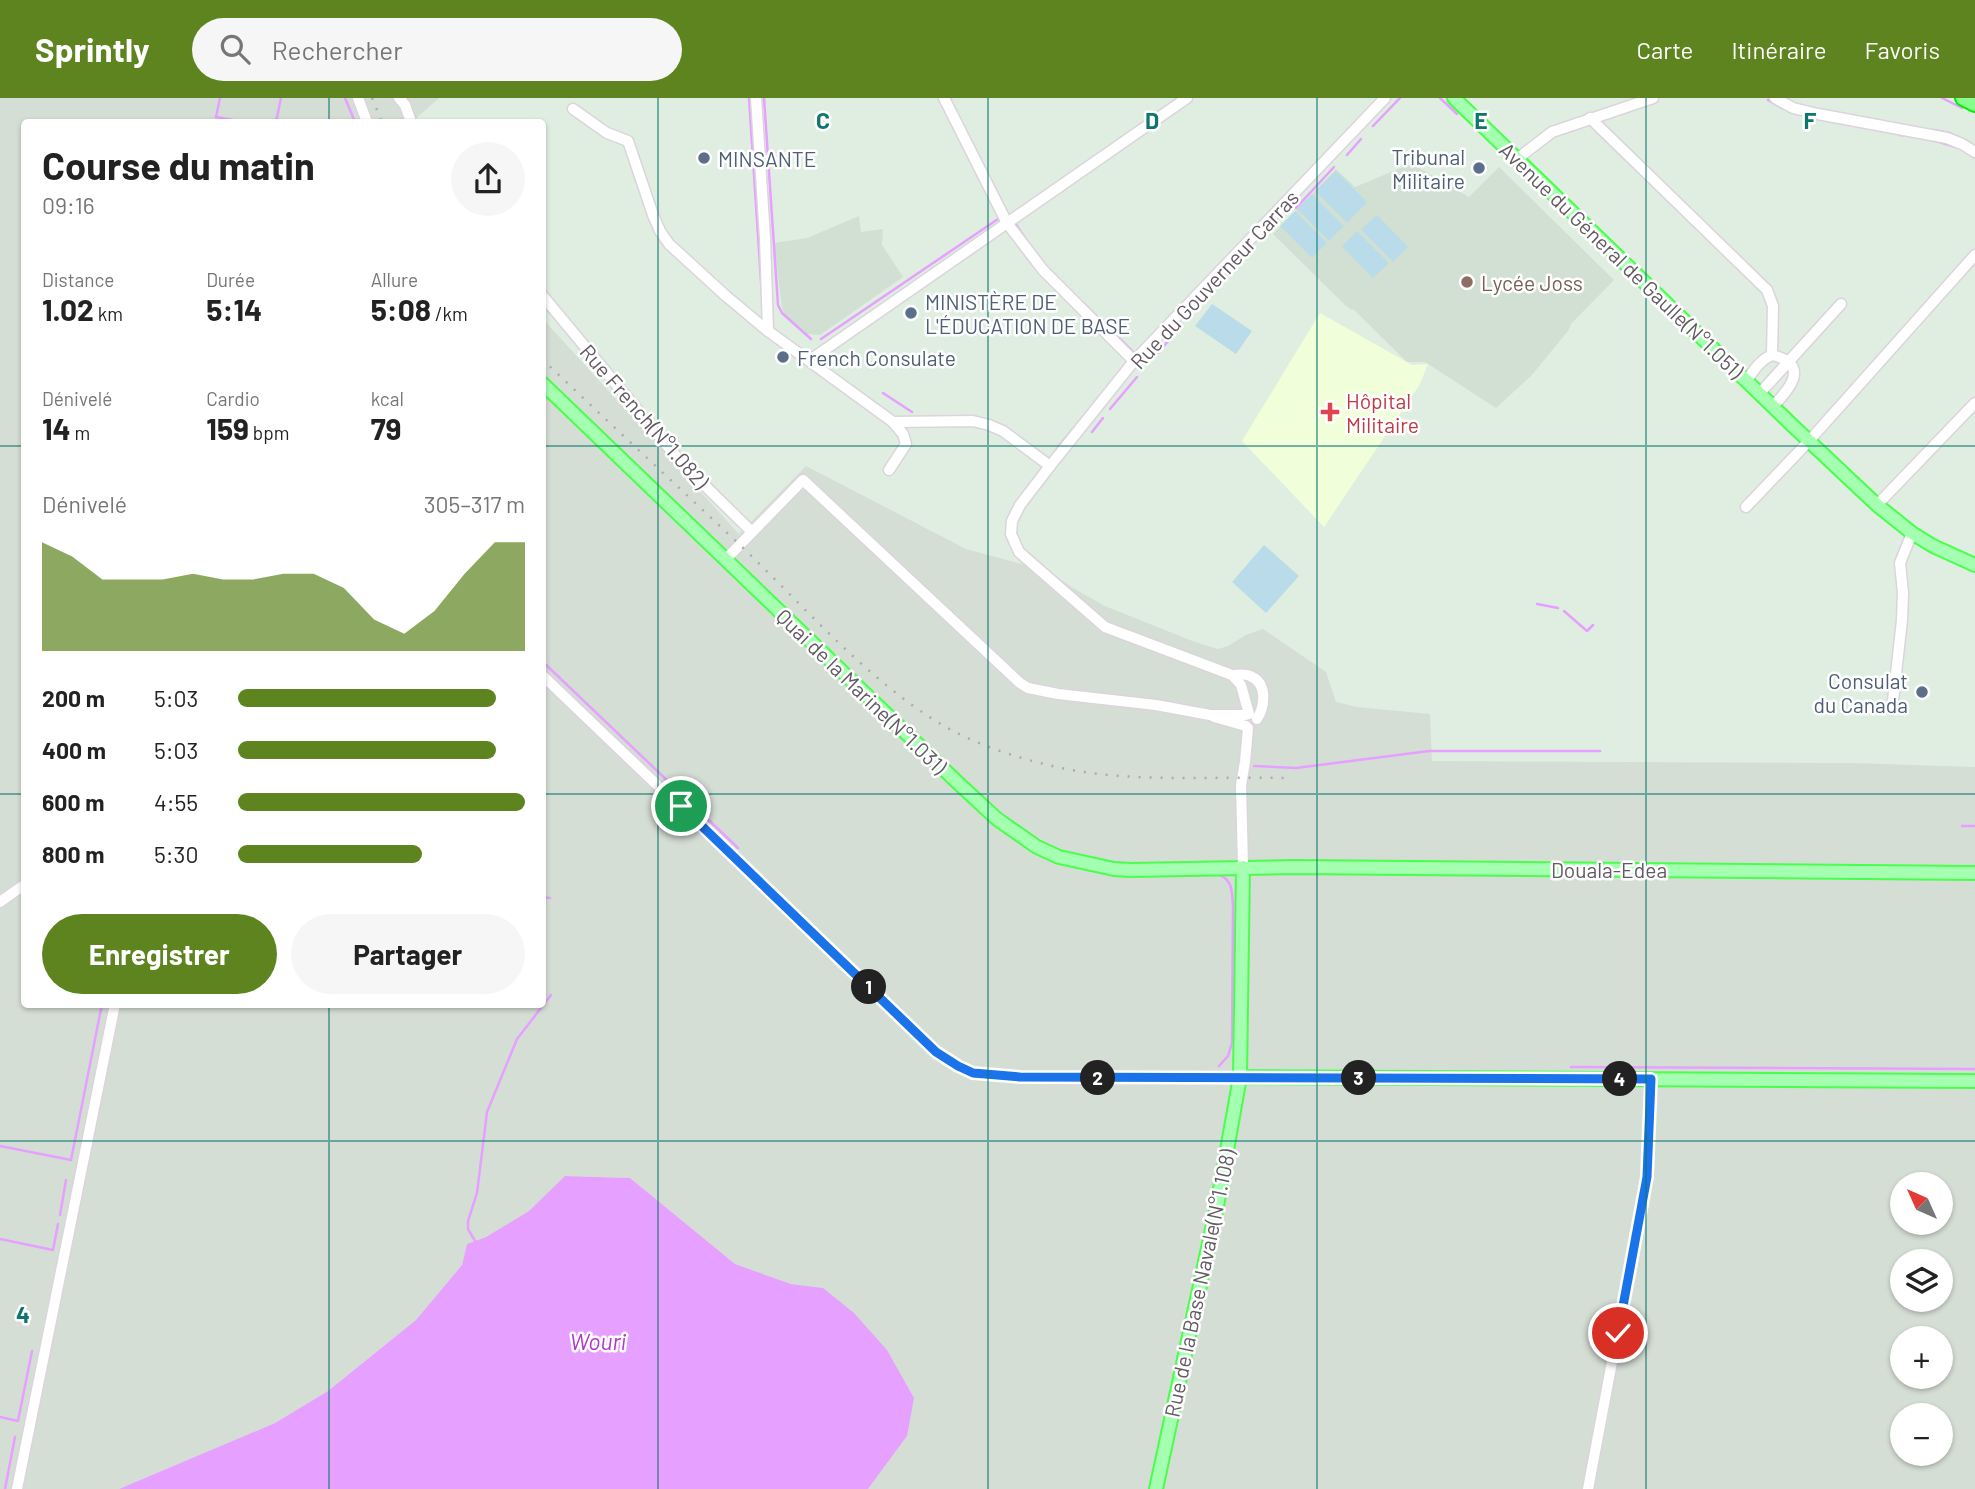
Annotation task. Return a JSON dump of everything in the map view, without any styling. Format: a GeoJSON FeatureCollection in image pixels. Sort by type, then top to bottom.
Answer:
{"type":"FeatureCollection","features":[{"type":"Feature","properties":{"kind":"highway"},"geometry":{"type":"LineString","coordinates":[[1963,98],[1975,104]]}},
{"type":"Feature","properties":{"kind":"main road","name":"Avenue du Géneral de Gaulle(N°1.051)"},"geometry":{"type":"LineString","coordinates":[[1454,98],[1877,505],[1933,546],[1975,565]]}},
{"type":"Feature","properties":{"kind":"main road","name":"Quai de la Marine(N°1.031)"},"geometry":{"type":"LineString","coordinates":[[549,393],[957,782],[997,819],[1037,847],[1059,857],[1114,869],[1243,867]]}},
{"type":"Feature","properties":{"kind":"main road","name":"Douala-Edea"},"geometry":{"type":"LineString","coordinates":[[1243,867],[1975,873]]}},
{"type":"Feature","properties":{"kind":"main road"},"geometry":{"type":"LineString","coordinates":[[1243,867],[1240,1077],[1975,1081]]}},
{"type":"Feature","properties":{"kind":"main road","name":"Rue de la Base Navale(N°1.108)"},"geometry":{"type":"LineString","coordinates":[[1156,1489],[1217,1206],[1240,1077]]}},
{"type":"Feature","properties":{"kind":"street"},"geometry":{"type":"LineString","coordinates":[[358,98],[366,119]]}},
{"type":"Feature","properties":{"kind":"street"},"geometry":{"type":"LineString","coordinates":[[398,98],[405,105],[410,119]]}},
{"type":"Feature","properties":{"kind":"street"},"geometry":{"type":"LineString","coordinates":[[757,98],[768,331]]}},
{"type":"Feature","properties":{"kind":"street"},"geometry":{"type":"LineString","coordinates":[[944,98],[1007,223],[1042,270],[1134,361]]}},
{"type":"Feature","properties":{"kind":"street"},"geometry":{"type":"LineString","coordinates":[[810,360],[1187,98]]}},
{"type":"Feature","properties":{"kind":"street","name":"Rue du Gouverneur Carras"},"geometry":{"type":"LineString","coordinates":[[1249,720],[1264,702],[1261,686],[1250,676],[1232,675],[1105,627],[1019,552],[1012,534],[1012,521],[1020,505],[1134,361],[1385,98]]}},
{"type":"Feature","properties":{"kind":"street"},"geometry":{"type":"LineString","coordinates":[[1775,98],[1793,108],[1818,114],[1947,138],[1975,152]]}},
{"type":"Feature","properties":{"kind":"street"},"geometry":{"type":"LineString","coordinates":[[1517,159],[1552,132],[1648,99]]}},
{"type":"Feature","properties":{"kind":"street"},"geometry":{"type":"LineString","coordinates":[[573,109],[607,133],[628,141],[660,231],[669,244],[768,331],[893,422],[903,434],[906,444],[889,470]]}},
{"type":"Feature","properties":{"kind":"street"},"geometry":{"type":"LineString","coordinates":[[1590,118],[1767,290],[1773,306],[1772,355]]}},
{"type":"Feature","properties":{"kind":"street"},"geometry":{"type":"LineString","coordinates":[[1746,507],[1810,441],[1975,255]]}},
{"type":"Feature","properties":{"kind":"street","name":"Rue French(N°1.082)"},"geometry":{"type":"LineString","coordinates":[[546,300],[680,461],[752,532]]}},
{"type":"Feature","properties":{"kind":"street"},"geometry":{"type":"LineString","coordinates":[[1760,393],[1841,304]]}},
{"type":"Feature","properties":{"kind":"street"},"geometry":{"type":"LineString","coordinates":[[1772,355],[1787,362],[1794,372],[1786,393],[1773,406]]}},
{"type":"Feature","properties":{"kind":"street"},"geometry":{"type":"LineString","coordinates":[[1746,380],[1759,363],[1772,355]]}},
{"type":"Feature","properties":{"kind":"street"},"geometry":{"type":"LineString","coordinates":[[1877,505],[1975,403]]}},
{"type":"Feature","properties":{"kind":"street"},"geometry":{"type":"LineString","coordinates":[[893,422],[973,421],[989,425],[1003,431],[1050,466]]}},
{"type":"Feature","properties":{"kind":"street"},"geometry":{"type":"LineString","coordinates":[[726,559],[803,480],[1028,688],[1249,720]]}},
{"type":"Feature","properties":{"kind":"street"},"geometry":{"type":"LineString","coordinates":[[1892,710],[1902,620],[1900,563],[1912,533]]}},
{"type":"Feature","properties":{"kind":"street"},"geometry":{"type":"LineString","coordinates":[[1232,675],[1241,685],[1249,720],[1241,785],[1243,867]]}},
{"type":"Feature","properties":{"kind":"street"},"geometry":{"type":"LineString","coordinates":[[546,679],[936,1052],[958,1066],[973,1073],[1020,1077],[1240,1077]]}},
{"type":"Feature","properties":{"kind":"street"},"geometry":{"type":"LineString","coordinates":[[0,902],[21,886]]}},
{"type":"Feature","properties":{"kind":"street"},"geometry":{"type":"LineString","coordinates":[[16,1489],[114,1008]]}},
{"type":"Feature","properties":{"kind":"street"},"geometry":{"type":"LineString","coordinates":[[1588,1489],[1647,1177],[1651,1079]]}},
{"type":"Feature","properties":{"kind":"shaded area"},"geometry":{"type":"Polygon","coordinates":[[[0,98],[439,98],[415,119],[21,119],[21,1008],[546,1008],[546,322],[739,534],[806,466],[966,549],[1048,571],[1105,606],[1195,642],[1218,649],[1263,629],[1326,672],[1336,702],[1357,707],[1430,714],[1432,761],[1853,763],[1975,767],[1975,1489],[868,1489],[907,1436],[823,1288],[791,1284],[735,1264],[630,1178],[566,1176],[529,1211],[486,1237],[467,1244],[462,1265],[416,1320],[328,1391],[275,1423],[119,1489],[0,1489],[0,98]]]}},
{"type":"Feature","properties":{"kind":"shaded area","name":"Lycée Joss"},"geometry":{"type":"Polygon","coordinates":[[[1415,162],[1414,165],[1469,197],[1499,167],[1614,280],[1571,324],[1531,376],[1496,408],[1425,362],[1407,362],[1273,234],[1336,169],[1355,187],[1415,162]]]}},
{"type":"Feature","properties":{"kind":"shaded area"},"geometry":{"type":"Polygon","coordinates":[[[1336,171],[1367,202],[1347,223],[1315,191],[1336,171]]]}},
{"type":"Feature","properties":{"kind":"shaded area"},"geometry":{"type":"Polygon","coordinates":[[[1312,194],[1344,226],[1329,241],[1297,209],[1312,194]]]}},
{"type":"Feature","properties":{"kind":"shaded area"},"geometry":{"type":"Polygon","coordinates":[[[1295,211],[1327,243],[1312,258],[1280,226],[1295,211]]]}},
{"type":"Feature","properties":{"kind":"shaded area"},"geometry":{"type":"Polygon","coordinates":[[[1377,215],[1408,247],[1393,262],[1361,230],[1377,215]]]}},
{"type":"Feature","properties":{"kind":"shaded area"},"geometry":{"type":"Polygon","coordinates":[[[859,216],[861,232],[883,229],[882,245],[903,277],[820,335],[806,334],[782,308],[774,243],[807,238],[859,216]]]}},
{"type":"Feature","properties":{"kind":"shaded area"},"geometry":{"type":"Polygon","coordinates":[[[1357,231],[1389,263],[1373,278],[1342,246],[1357,231]]]}},
{"type":"Feature","properties":{"kind":"shaded area"},"geometry":{"type":"Polygon","coordinates":[[[1212,304],[1252,331],[1236,354],[1195,326],[1212,304]]]}},
{"type":"Feature","properties":{"kind":"shaded area","name":"Hôpital Militaire"},"geometry":{"type":"Polygon","coordinates":[[[1320,313],[1412,365],[1428,364],[1420,384],[1324,527],[1242,441],[1320,313]]]}},
{"type":"Feature","properties":{"kind":"shaded area"},"geometry":{"type":"Polygon","coordinates":[[[1264,545],[1299,576],[1266,613],[1232,582],[1264,545]]]}},
{"type":"Feature","properties":{"kind":"water","name":"Wouri"},"geometry":{"type":"Polygon","coordinates":[[[565,1176],[630,1178],[735,1264],[791,1284],[823,1288],[854,1313],[887,1350],[914,1398],[907,1436],[868,1489],[119,1489],[275,1423],[328,1391],[416,1320],[462,1265],[467,1244],[486,1237],[529,1211],[565,1176]]]}},
{"type":"Feature","properties":{"kind":"waterway"},"geometry":{"type":"LineString","coordinates":[[220,98],[216,117],[227,119]]}},
{"type":"Feature","properties":{"kind":"waterway"},"geometry":{"type":"LineString","coordinates":[[277,119],[281,98]]}},
{"type":"Feature","properties":{"kind":"waterway"},"geometry":{"type":"LineString","coordinates":[[345,98],[354,119]]}},
{"type":"Feature","properties":{"kind":"waterway"},"geometry":{"type":"LineString","coordinates":[[749,98],[762,296]]}},
{"type":"Feature","properties":{"kind":"waterway"},"geometry":{"type":"LineString","coordinates":[[764,98],[778,305],[782,313],[811,339]]}},
{"type":"Feature","properties":{"kind":"waterway"},"geometry":{"type":"LineString","coordinates":[[1373,126],[1400,98]]}},
{"type":"Feature","properties":{"kind":"waterway"},"geometry":{"type":"LineString","coordinates":[[1440,98],[1457,114]]}},
{"type":"Feature","properties":{"kind":"waterway"},"geometry":{"type":"LineString","coordinates":[[1942,98],[1962,108]]}},
{"type":"Feature","properties":{"kind":"waterway"},"geometry":{"type":"LineString","coordinates":[[1768,100],[1782,108]]}},
{"type":"Feature","properties":{"kind":"waterway"},"geometry":{"type":"LineString","coordinates":[[1794,113],[1819,119]]}},
{"type":"Feature","properties":{"kind":"waterway"},"geometry":{"type":"LineString","coordinates":[[1834,122],[1872,129]]}},
{"type":"Feature","properties":{"kind":"waterway"},"geometry":{"type":"LineString","coordinates":[[1934,130],[1967,141]]}},
{"type":"Feature","properties":{"kind":"waterway"},"geometry":{"type":"LineString","coordinates":[[1900,135],[1910,136]]}},
{"type":"Feature","properties":{"kind":"waterway"},"geometry":{"type":"LineString","coordinates":[[1347,155],[1361,139]]}},
{"type":"Feature","properties":{"kind":"waterway"},"geometry":{"type":"LineString","coordinates":[[1936,141],[1956,147]]}},
{"type":"Feature","properties":{"kind":"waterway"},"geometry":{"type":"LineString","coordinates":[[1296,208],[1334,167]]}},
{"type":"Feature","properties":{"kind":"waterway"},"geometry":{"type":"LineString","coordinates":[[821,339],[1001,217]]}},
{"type":"Feature","properties":{"kind":"waterway"},"geometry":{"type":"LineString","coordinates":[[1015,223],[1027,241]]}},
{"type":"Feature","properties":{"kind":"waterway"},"geometry":{"type":"LineString","coordinates":[[1025,255],[1038,271]]}},
{"type":"Feature","properties":{"kind":"waterway"},"geometry":{"type":"LineString","coordinates":[[1085,305],[1107,327]]}},
{"type":"Feature","properties":{"kind":"waterway"},"geometry":{"type":"LineString","coordinates":[[1113,332],[1135,354]]}},
{"type":"Feature","properties":{"kind":"waterway"},"geometry":{"type":"LineString","coordinates":[[1156,355],[1169,340]]}},
{"type":"Feature","properties":{"kind":"waterway"},"geometry":{"type":"LineString","coordinates":[[1110,409],[1137,377]]}},
{"type":"Feature","properties":{"kind":"waterway"},"geometry":{"type":"LineString","coordinates":[[883,393],[912,412]]}},
{"type":"Feature","properties":{"kind":"waterway"},"geometry":{"type":"LineString","coordinates":[[1058,447],[1083,417]]}},
{"type":"Feature","properties":{"kind":"waterway"},"geometry":{"type":"LineString","coordinates":[[1092,432],[1103,418]]}},
{"type":"Feature","properties":{"kind":"waterway"},"geometry":{"type":"LineString","coordinates":[[1537,604],[1558,608]]}},
{"type":"Feature","properties":{"kind":"waterway"},"geometry":{"type":"LineString","coordinates":[[1564,611],[1587,631],[1593,625]]}},
{"type":"Feature","properties":{"kind":"waterway"},"geometry":{"type":"LineString","coordinates":[[546,665],[738,848]]}},
{"type":"Feature","properties":{"kind":"waterway"},"geometry":{"type":"LineString","coordinates":[[1254,766],[1296,768],[1429,751],[1600,751]]}},
{"type":"Feature","properties":{"kind":"waterway"},"geometry":{"type":"LineString","coordinates":[[1962,826],[1975,826]]}},
{"type":"Feature","properties":{"kind":"waterway"},"geometry":{"type":"LineString","coordinates":[[1218,874],[1229,883],[1233,906],[1232,1043],[1228,1056],[1219,1066]]}},
{"type":"Feature","properties":{"kind":"waterway"},"geometry":{"type":"LineString","coordinates":[[546,898],[550,898]]}},
{"type":"Feature","properties":{"kind":"waterway"},"geometry":{"type":"LineString","coordinates":[[546,1001],[551,995]]}},
{"type":"Feature","properties":{"kind":"waterway"},"geometry":{"type":"LineString","coordinates":[[0,1146],[71,1160],[101,1008]]}},
{"type":"Feature","properties":{"kind":"waterway"},"geometry":{"type":"LineString","coordinates":[[475,1241],[468,1229],[468,1221],[477,1193],[487,1112],[517,1039],[541,1008]]}},
{"type":"Feature","properties":{"kind":"waterway"},"geometry":{"type":"LineString","coordinates":[[1571,1067],[1975,1069]]}},
{"type":"Feature","properties":{"kind":"waterway"},"geometry":{"type":"LineString","coordinates":[[60,1215],[66,1180]]}},
{"type":"Feature","properties":{"kind":"waterway"},"geometry":{"type":"LineString","coordinates":[[0,1239],[53,1250],[58,1224]]}},
{"type":"Feature","properties":{"kind":"waterway"},"geometry":{"type":"LineString","coordinates":[[0,1417],[18,1421],[32,1351]]}},
{"type":"Feature","properties":{"kind":"waterway"},"geometry":{"type":"LineString","coordinates":[[5,1489],[15,1437]]}},
{"type":"Feature","properties":{"kind":"railway"},"geometry":{"type":"LineString","coordinates":[[372,98],[381,119]]}},
{"type":"Feature","properties":{"kind":"railway"},"geometry":{"type":"LineString","coordinates":[[546,363],[860,662],[912,705],[939,723],[978,743],[1006,753],[1077,771],[1136,777],[1285,778]]}},
{"type":"Feature","properties":{"kind":"place","name":"MINSANTE"},"geometry":{"type":"Point","coordinates":[704,158]}},
{"type":"Feature","properties":{"kind":"place","name":"Tribunal Militaire"},"geometry":{"type":"Point","coordinates":[1479,168]}},
{"type":"Feature","properties":{"kind":"place","name":"Lycée Joss"},"geometry":{"type":"Point","coordinates":[1467,282]}},
{"type":"Feature","properties":{"kind":"place","name":"MINISTÈRE DE L'ÉDUCATION DE BASE"},"geometry":{"type":"Point","coordinates":[911,313]}},
{"type":"Feature","properties":{"kind":"place","name":"French Consulate"},"geometry":{"type":"Point","coordinates":[783,357]}},
{"type":"Feature","properties":{"kind":"place","name":"Hôpital Militaire"},"geometry":{"type":"Point","coordinates":[1330,412]}},
{"type":"Feature","properties":{"kind":"place","name":"Consulat du Canada"},"geometry":{"type":"Point","coordinates":[1922,692]}},
{"type":"Feature","properties":{"kind":"route"},"geometry":{"type":"LineString","coordinates":[[681,806],[936,1052],[973,1073],[1077,1079],[1651,1079],[1647,1177],[1618,1333]]}}]}
